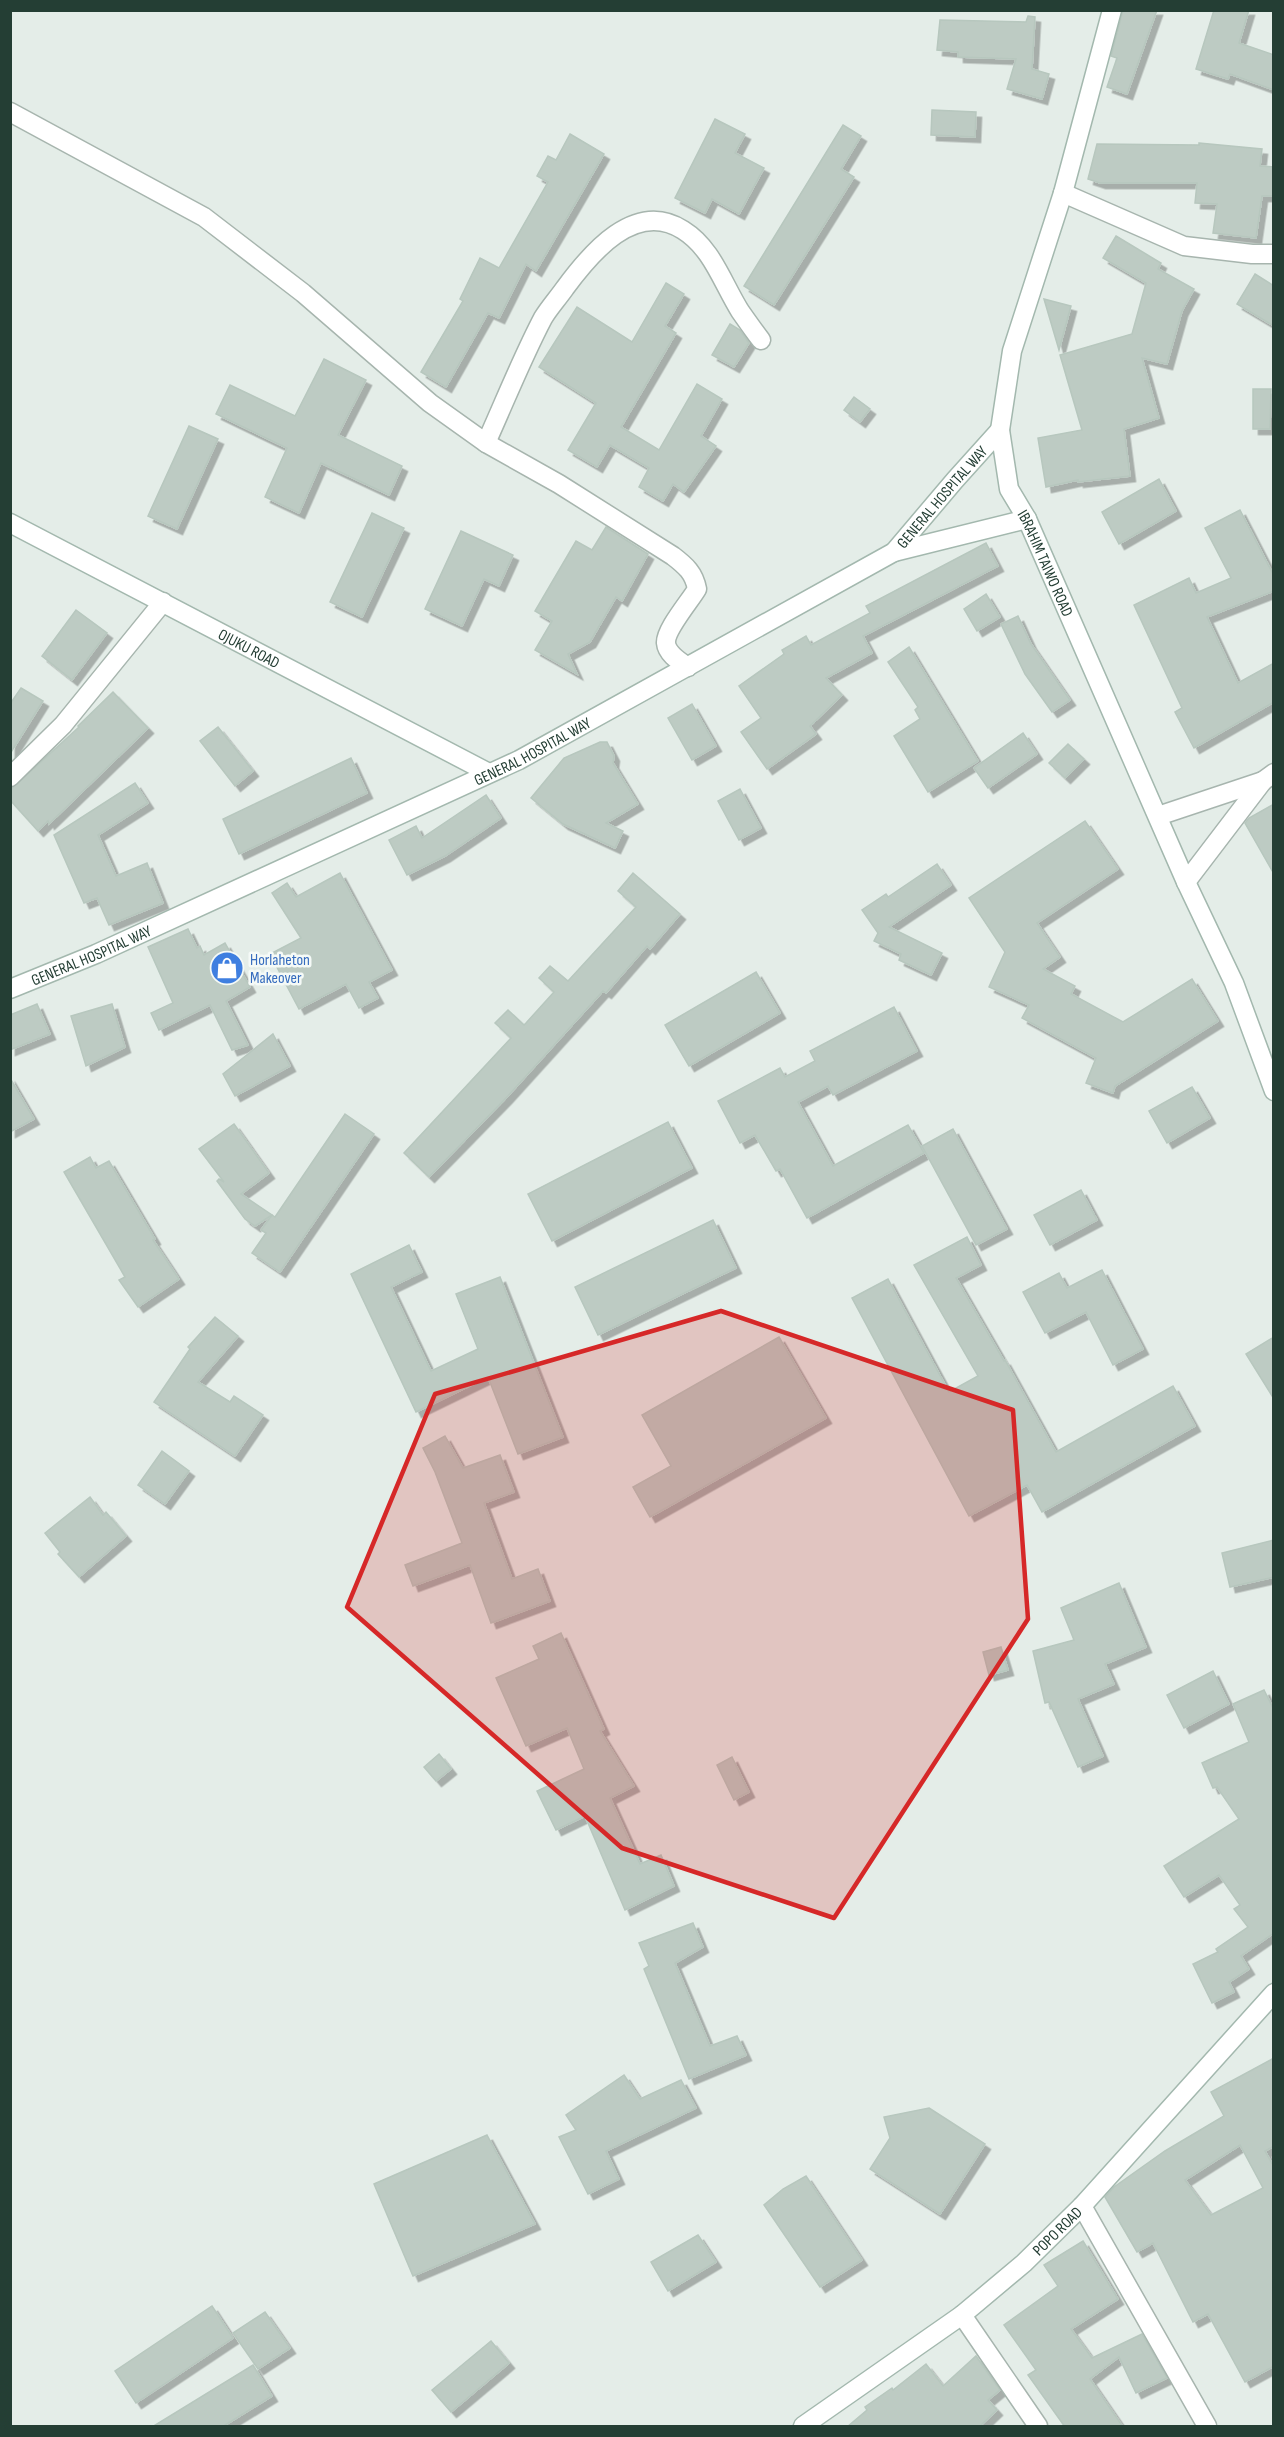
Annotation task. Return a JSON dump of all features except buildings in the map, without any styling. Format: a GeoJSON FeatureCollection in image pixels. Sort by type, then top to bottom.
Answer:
{"type":"FeatureCollection","features":[{"type":"Feature","properties":{"kind":"main road","name":"IBRAHIM TAIWO ROAD"},"geometry":{"type":"LineString","coordinates":[[1112,10],[1063,193],[1012,351],[1000,430],[1009,489],[1027,519],[1186,882],[1234,983],[1274,1091]]}},
{"type":"Feature","properties":{"kind":"main road"},"geometry":{"type":"LineString","coordinates":[[10,112],[204,217],[303,293],[430,403],[486,442],[559,484],[686,566],[695,577],[697,589],[669,631],[666,642],[671,654],[688,667]]}},
{"type":"Feature","properties":{"kind":"main road"},"geometry":{"type":"LineString","coordinates":[[1063,193],[1184,246],[1252,254],[1274,254]]}},
{"type":"Feature","properties":{"kind":"main road"},"geometry":{"type":"LineString","coordinates":[[486,442],[544,316],[577,272],[602,245],[620,231],[642,221],[660,221],[681,228],[700,243],[715,264],[740,311],[761,340]]}},
{"type":"Feature","properties":{"kind":"main road","name":"GENERAL HOSPITAL WAY"},"geometry":{"type":"LineString","coordinates":[[10,989],[107,949],[519,760],[894,552],[1000,430]]}},
{"type":"Feature","properties":{"kind":"main road"},"geometry":{"type":"LineString","coordinates":[[894,552],[1027,519]]}},
{"type":"Feature","properties":{"kind":"main road","name":"OJUKU ROAD"},"geometry":{"type":"LineString","coordinates":[[10,522],[489,773]]}},
{"type":"Feature","properties":{"kind":"main road"},"geometry":{"type":"LineString","coordinates":[[10,777],[63,725],[163,602]]}},
{"type":"Feature","properties":{"kind":"main road"},"geometry":{"type":"LineString","coordinates":[[1158,816],[1268,777]]}},
{"type":"Feature","properties":{"kind":"main road"},"geometry":{"type":"LineString","coordinates":[[1186,882],[1268,777]]}},
{"type":"Feature","properties":{"kind":"main road","name":"POPO ROAD"},"geometry":{"type":"LineString","coordinates":[[803,2427],[962,2315],[1024,2263],[1082,2206],[1274,1993]]}},
{"type":"Feature","properties":{"kind":"main road"},"geometry":{"type":"LineString","coordinates":[[1082,2206],[1207,2427]]}},
{"type":"Feature","properties":{"kind":"main road"},"geometry":{"type":"LineString","coordinates":[[962,2315],[1038,2427]]}},
{"type":"Feature","properties":{"kind":"highlighted area"},"geometry":{"type":"Polygon","coordinates":[[[721,1311],[1013,1410],[1028,1619],[834,1918],[622,1848],[347,1607],[435,1394],[721,1311]]]}},
{"type":"Feature","properties":{"kind":"place","name":"Horlaheton Makeover"},"geometry":{"type":"Point","coordinates":[227,968]}}]}
